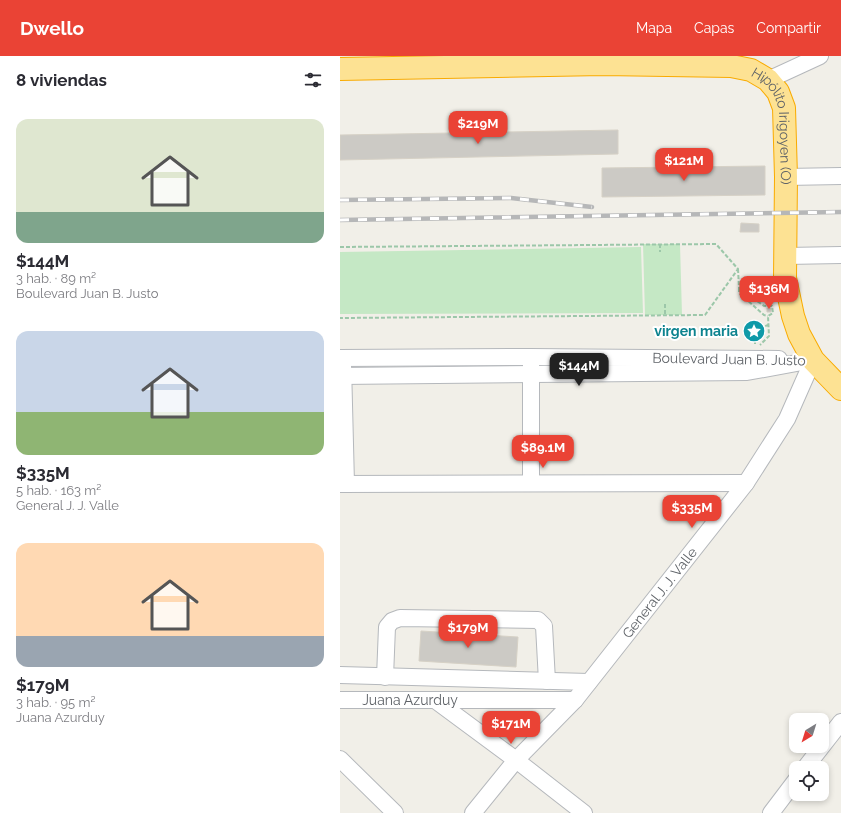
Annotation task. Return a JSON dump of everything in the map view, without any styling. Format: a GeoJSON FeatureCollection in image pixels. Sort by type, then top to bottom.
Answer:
{"type":"FeatureCollection","features":[{"type":"Feature","properties":{"kind":"highway","name":"Hipólito Irigoyen (O)"},"geometry":{"type":"LineString","coordinates":[[340,69],[392,62],[603,60],[731,66],[751,70],[768,80],[778,92],[784,108],[786,177],[785,278],[793,316],[799,334],[813,360],[841,389]]}},
{"type":"Feature","properties":{"kind":"street"},"geometry":{"type":"LineString","coordinates":[[768,80],[820,56]]}},
{"type":"Feature","properties":{"kind":"street"},"geometry":{"type":"LineString","coordinates":[[786,177],[841,176]]}},
{"type":"Feature","properties":{"kind":"street"},"geometry":{"type":"LineString","coordinates":[[786,256],[841,255]]}},
{"type":"Feature","properties":{"kind":"street"},"geometry":{"type":"LineString","coordinates":[[530,357],[532,373],[531,483]]}},
{"type":"Feature","properties":{"kind":"street","name":"Boulevard Juan B. Justo"},"geometry":{"type":"LineString","coordinates":[[342,358],[530,357],[813,360]]}},
{"type":"Feature","properties":{"kind":"street"},"geometry":{"type":"LineString","coordinates":[[342,358],[343,484],[746,483]]}},
{"type":"Feature","properties":{"kind":"street","name":"Boulevard Juan B. Justo"},"geometry":{"type":"LineString","coordinates":[[342,376],[747,372],[813,360]]}},
{"type":"Feature","properties":{"kind":"street","name":"General J. J. Valle"},"geometry":{"type":"LineString","coordinates":[[473,813],[516,760],[575,700],[746,483],[787,419],[813,360]]}},
{"type":"Feature","properties":{"kind":"street"},"geometry":{"type":"LineString","coordinates":[[385,677],[387,627],[392,621],[400,618],[538,620],[544,626],[547,681]]}},
{"type":"Feature","properties":{"kind":"street"},"geometry":{"type":"LineString","coordinates":[[340,676],[589,682]]}},
{"type":"Feature","properties":{"kind":"street","name":"Juana Azurduy"},"geometry":{"type":"LineString","coordinates":[[340,700],[575,700]]}},
{"type":"Feature","properties":{"kind":"street"},"geometry":{"type":"LineString","coordinates":[[435,700],[584,813]]}},
{"type":"Feature","properties":{"kind":"street"},"geometry":{"type":"LineString","coordinates":[[810,761],[841,722]]}},
{"type":"Feature","properties":{"kind":"street"},"geometry":{"type":"LineString","coordinates":[[340,759],[395,813]]}},
{"type":"Feature","properties":{"kind":"street"},"geometry":{"type":"LineString","coordinates":[[771,813],[789,789]]}},
{"type":"Feature","properties":{"kind":"path"},"geometry":{"type":"LineString","coordinates":[[660,244],[660,252]]}},
{"type":"Feature","properties":{"kind":"path"},"geometry":{"type":"LineString","coordinates":[[340,247],[716,244],[738,269],[739,294],[764,315],[768,316]]}},
{"type":"Feature","properties":{"kind":"path"},"geometry":{"type":"LineString","coordinates":[[340,318],[705,314],[738,269]]}},
{"type":"Feature","properties":{"kind":"path"},"geometry":{"type":"LineString","coordinates":[[739,288],[764,306],[772,306],[773,313],[768,316]]}},
{"type":"Feature","properties":{"kind":"path"},"geometry":{"type":"LineString","coordinates":[[665,304],[665,315]]}},
{"type":"Feature","properties":{"kind":"path"},"geometry":{"type":"LineString","coordinates":[[751,345],[755,346],[762,344],[769,336],[768,316]]}},
{"type":"Feature","properties":{"kind":"path"},"geometry":{"type":"LineString","coordinates":[[755,346],[756,330],[769,325]]}},
{"type":"Feature","properties":{"kind":"green space"},"geometry":{"type":"Polygon","coordinates":[[[643,244],[680,244],[682,315],[645,315],[643,244]]]}},
{"type":"Feature","properties":{"kind":"green space"},"geometry":{"type":"Polygon","coordinates":[[[641,247],[643,313],[340,314],[340,252],[641,247]]]}},
{"type":"Feature","properties":{"kind":"building"},"geometry":{"type":"Polygon","coordinates":[[[618,130],[618,154],[340,160],[340,135],[618,130]]]}},
{"type":"Feature","properties":{"kind":"building"},"geometry":{"type":"Polygon","coordinates":[[[765,166],[765,195],[602,197],[602,168],[765,166]]]}},
{"type":"Feature","properties":{"kind":"building"},"geometry":{"type":"Polygon","coordinates":[[[741,223],[759,224],[759,232],[740,232],[741,223]]]}},
{"type":"Feature","properties":{"kind":"building"},"geometry":{"type":"Polygon","coordinates":[[[767,308],[771,308],[771,312],[767,312],[767,308]]]}},
{"type":"Feature","properties":{"kind":"building"},"geometry":{"type":"Polygon","coordinates":[[[421,631],[518,637],[516,667],[419,661],[421,631]]]}},
{"type":"Feature","properties":{"kind":"railway"},"geometry":{"type":"LineString","coordinates":[[340,200],[511,198],[592,207]]}},
{"type":"Feature","properties":{"kind":"railway"},"geometry":{"type":"LineString","coordinates":[[340,220],[841,212]]}},
{"type":"Feature","properties":{"kind":"place","name":"virgen maria"},"geometry":{"type":"Point","coordinates":[754,331]}}]}
